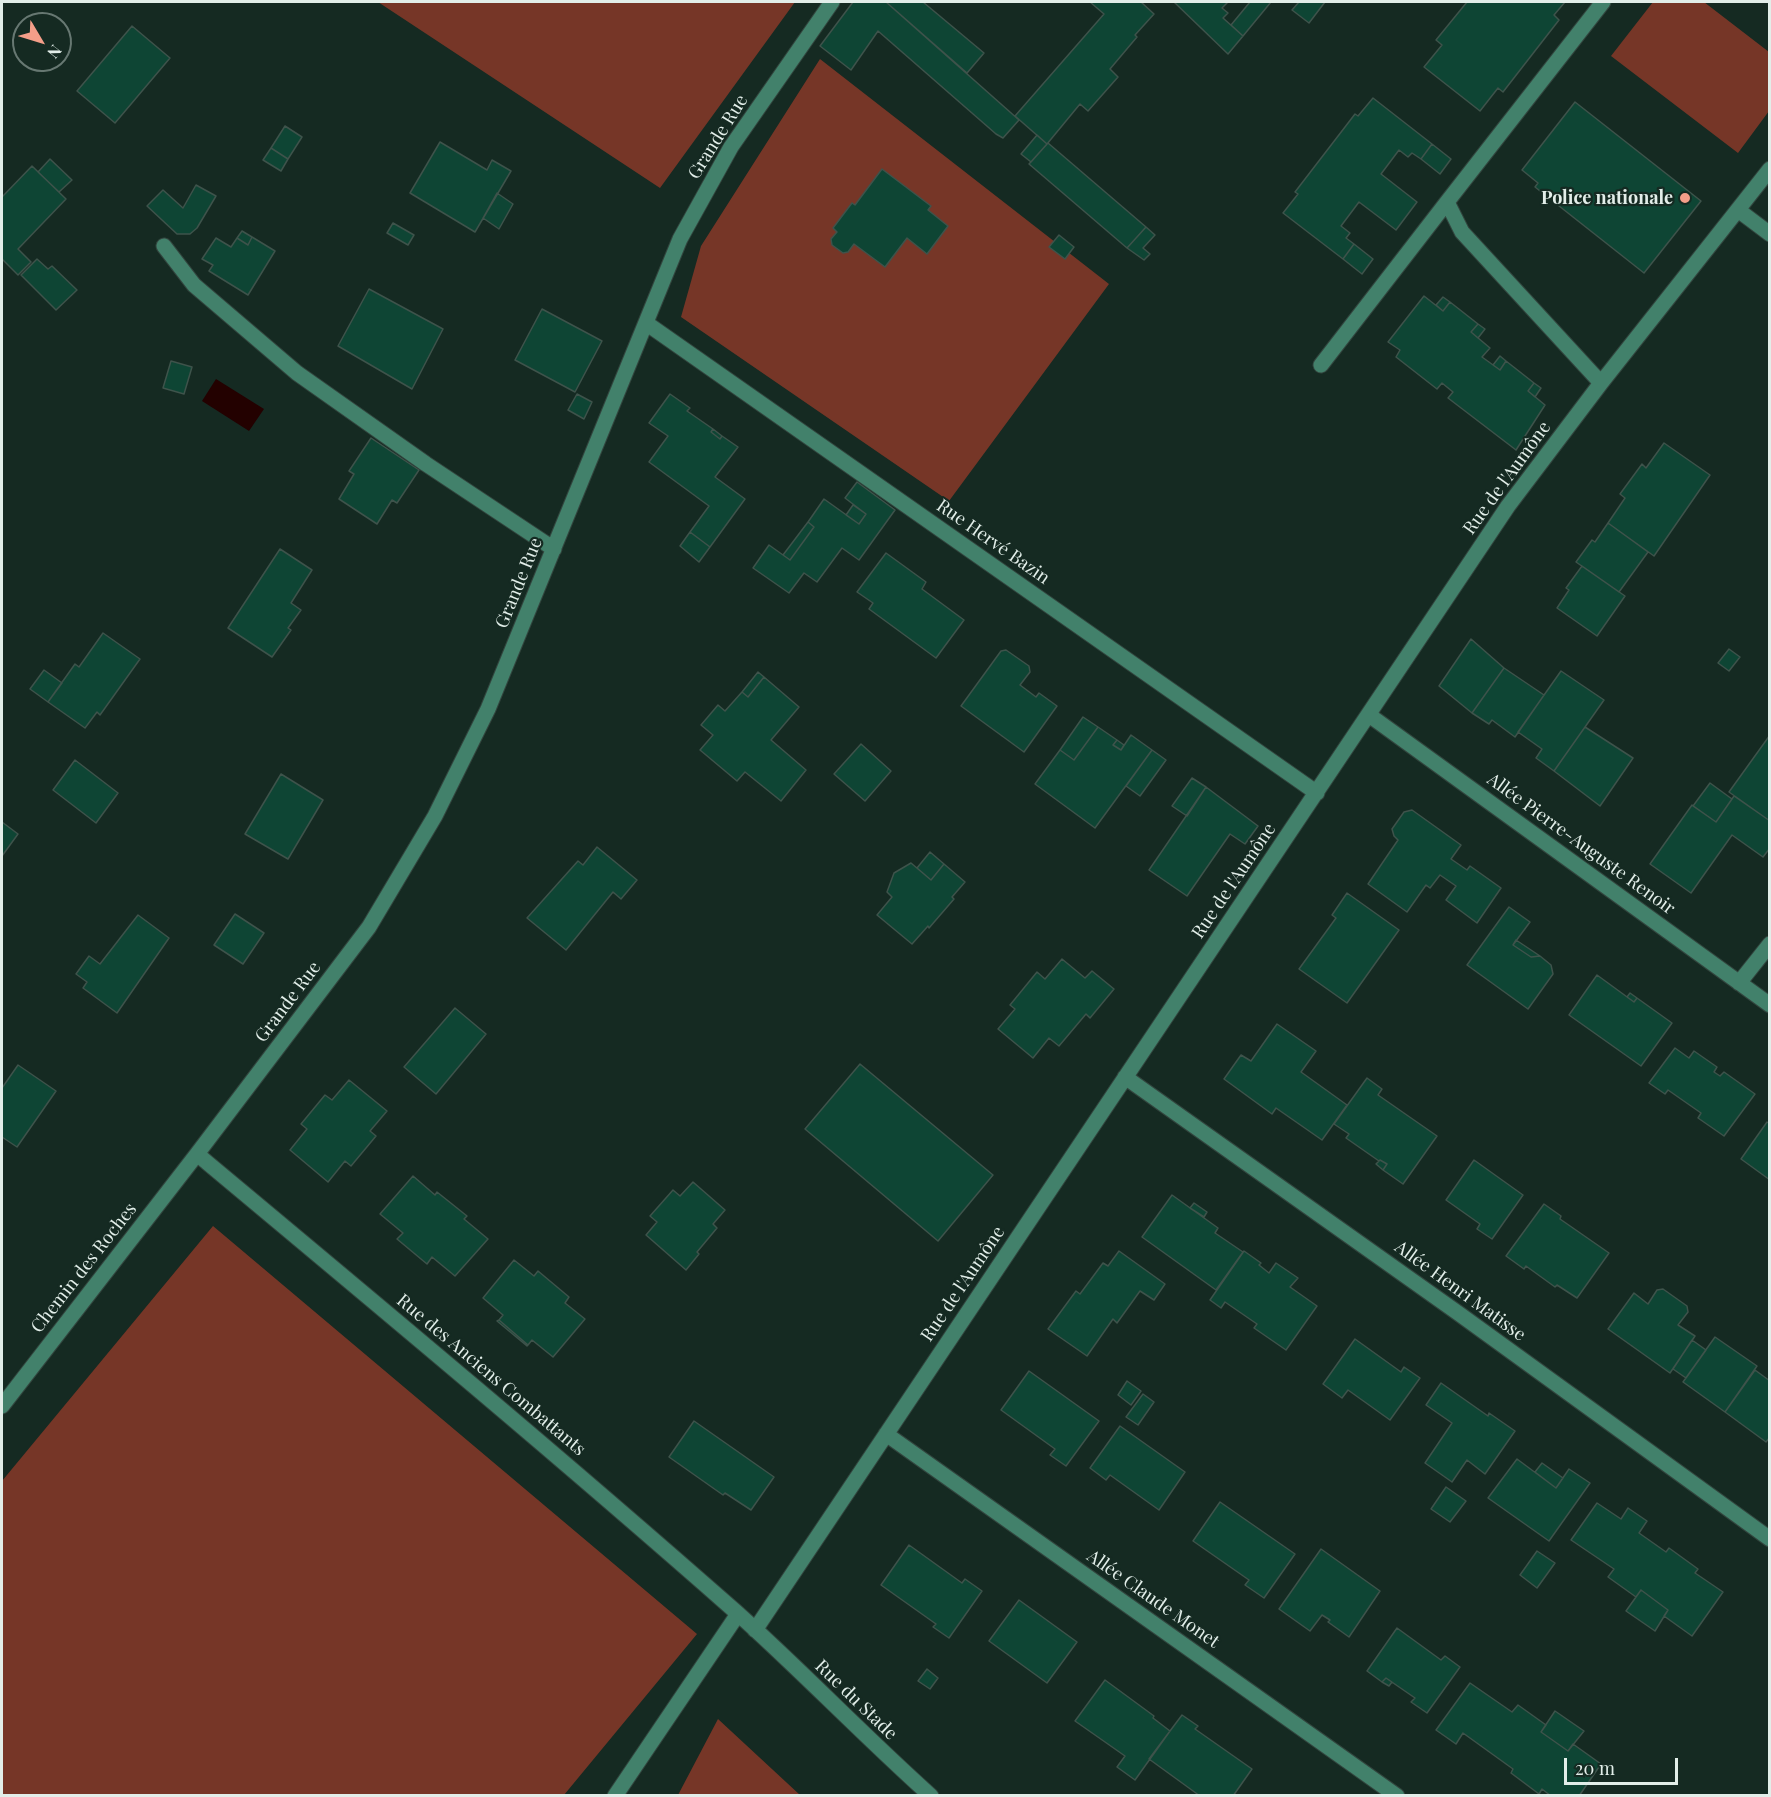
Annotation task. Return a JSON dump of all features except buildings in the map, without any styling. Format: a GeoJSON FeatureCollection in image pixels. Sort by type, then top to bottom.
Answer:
{"type":"FeatureCollection","features":[{"type":"Feature","properties":{"kind":"street","name":"Grande Rue"},"geometry":{"type":"LineString","coordinates":[[197,1154],[369,927],[435,816],[488,709],[680,239],[731,147],[832,2]]}},
{"type":"Feature","properties":{"kind":"street"},"geometry":{"type":"LineString","coordinates":[[1321,365],[1604,2]]}},
{"type":"Feature","properties":{"kind":"street","name":"Rue de l'Aumône"},"geometry":{"type":"LineString","coordinates":[[754,1630],[1508,506],[1601,383],[1770,170]]}},
{"type":"Feature","properties":{"kind":"street"},"geometry":{"type":"LineString","coordinates":[[1447,202],[1462,232],[1601,383]]}},
{"type":"Feature","properties":{"kind":"street"},"geometry":{"type":"LineString","coordinates":[[1738,210],[1770,234]]}},
{"type":"Feature","properties":{"kind":"street"},"geometry":{"type":"LineString","coordinates":[[164,246],[194,285],[297,373],[426,464],[554,549]]}},
{"type":"Feature","properties":{"kind":"street","name":"Rue Hervé Bazin"},"geometry":{"type":"LineString","coordinates":[[646,323],[1317,792]]}},
{"type":"Feature","properties":{"kind":"street","name":"Allée Pierre-Auguste Renoir"},"geometry":{"type":"LineString","coordinates":[[1369,715],[1770,1005]]}},
{"type":"Feature","properties":{"kind":"street"},"geometry":{"type":"LineString","coordinates":[[1739,983],[1770,944]]}},
{"type":"Feature","properties":{"kind":"street","name":"Allée Henri Matisse"},"geometry":{"type":"LineString","coordinates":[[1125,1077],[1458,1313],[1770,1539]]}},
{"type":"Feature","properties":{"kind":"street","name":"Chemin des Roches"},"geometry":{"type":"LineString","coordinates":[[2,1406],[197,1154]]}},
{"type":"Feature","properties":{"kind":"street","name":"Rue des Anciens Combattants"},"geometry":{"type":"LineString","coordinates":[[197,1154],[522,1426],[754,1630]]}},
{"type":"Feature","properties":{"kind":"street","name":"Allée Claude Monet"},"geometry":{"type":"LineString","coordinates":[[886,1434],[1397,1796]]}},
{"type":"Feature","properties":{"kind":"street"},"geometry":{"type":"LineString","coordinates":[[615,1796],[738,1614]]}},
{"type":"Feature","properties":{"kind":"street","name":"Rue du Stade"},"geometry":{"type":"LineString","coordinates":[[754,1630],[931,1796]]}},
{"type":"Feature","properties":{"kind":"shaded area"},"geometry":{"type":"Polygon","coordinates":[[[378,2],[795,2],[660,188],[378,2]]]}},
{"type":"Feature","properties":{"kind":"shaded area"},"geometry":{"type":"Polygon","coordinates":[[[1653,2],[1704,2],[1769,52],[1769,111],[1738,153],[1611,56],[1653,2]]]}},
{"type":"Feature","properties":{"kind":"shaded area"},"geometry":{"type":"Polygon","coordinates":[[[820,59],[1109,284],[949,501],[681,317],[701,246],[820,59]]]}},
{"type":"Feature","properties":{"kind":"shaded area"},"geometry":{"type":"Polygon","coordinates":[[[216,379],[264,409],[249,431],[202,401],[216,379]]]}},
{"type":"Feature","properties":{"kind":"shaded area"},"geometry":{"type":"Polygon","coordinates":[[[213,1226],[697,1634],[564,1795],[2,1795],[2,1481],[213,1226]]]}},
{"type":"Feature","properties":{"kind":"shaded area"},"geometry":{"type":"Polygon","coordinates":[[[718,1719],[800,1795],[678,1795],[718,1719]]]}},
{"type":"Feature","properties":{"kind":"place","name":"Police nationale"},"geometry":{"type":"Point","coordinates":[1685,198]}}]}
